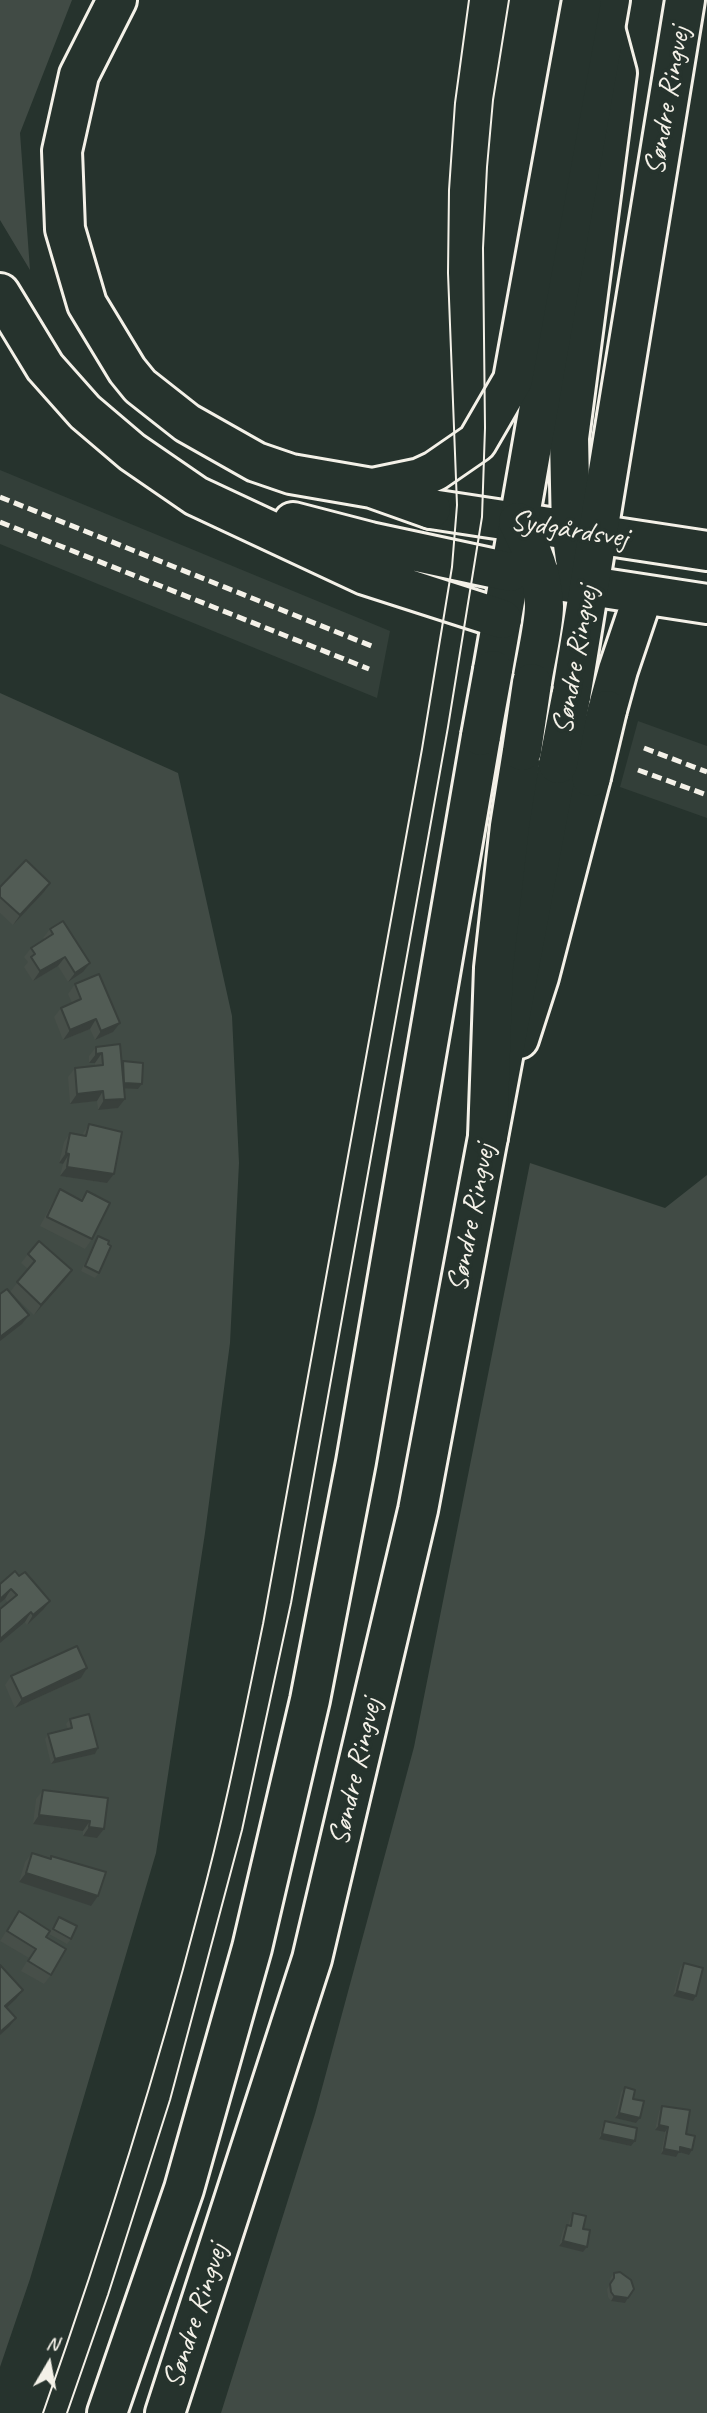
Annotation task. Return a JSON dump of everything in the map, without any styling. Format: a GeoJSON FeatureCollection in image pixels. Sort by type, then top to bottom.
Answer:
{"type":"FeatureCollection","features":[{"type":"Feature","properties":{"kind":"main road"},"geometry":{"type":"LineString","coordinates":[[117,0],[79,75],[62,151],[65,229],[87,303],[133,378],[187,423],[256,462],[292,474],[372,488],[420,478],[477,442],[513,380],[599,9]]}},
{"type":"Feature","properties":{"kind":"main road","name":"Søndre Ringvej"},"geometry":{"type":"LineString","coordinates":[[165,2413],[312,1959],[418,1510],[488,1137],[575,770],[571,697],[590,586],[584,532],[685,0]]}},
{"type":"Feature","properties":{"kind":"main road"},"geometry":{"type":"LineString","coordinates":[[584,532],[569,438],[617,74],[599,9]]}},
{"type":"Feature","properties":{"kind":"main road","name":"Søndre Ringvej"},"geometry":{"type":"LineString","coordinates":[[107,2413],[184,2189],[244,1975],[310,1700],[361,1435],[502,619],[525,575],[518,522],[599,9]]}},
{"type":"Feature","properties":{"kind":"main road"},"geometry":{"type":"LineString","coordinates":[[0,293],[45,367],[85,412],[132,452],[197,496],[365,575],[502,619]]}},
{"type":"Feature","properties":{"kind":"main road","name":"Sydgårdsvej"},"geometry":{"type":"LineString","coordinates":[[372,488],[431,509],[707,551]]}},
{"type":"Feature","properties":{"kind":"main road","name":"Sydgårdsvej"},"geometry":{"type":"LineString","coordinates":[[197,496],[369,542],[525,575],[643,596],[707,604]]}},
{"type":"Feature","properties":{"kind":"main road"},"geometry":{"type":"LineString","coordinates":[[488,1137],[494,968],[544,607],[525,575]]}},
{"type":"Feature","properties":{"kind":"main road"},"geometry":{"type":"LineString","coordinates":[[575,770],[607,710],[643,596]]}},
{"type":"Feature","properties":{"kind":"shaded area"},"geometry":{"type":"Polygon","coordinates":[[[0,0],[72,0],[20,133],[30,270],[0,220],[0,0]]]}},
{"type":"Feature","properties":{"kind":"shaded area"},"geometry":{"type":"Polygon","coordinates":[[[0,470],[390,631],[377,698],[0,544],[0,470]]]}},
{"type":"Feature","properties":{"kind":"shaded area"},"geometry":{"type":"Polygon","coordinates":[[[0,693],[178,773],[232,1016],[239,1163],[230,1343],[205,1533],[156,1853],[30,2279],[0,2367],[0,693]]]}},
{"type":"Feature","properties":{"kind":"shaded area"},"geometry":{"type":"Polygon","coordinates":[[[638,721],[707,746],[707,818],[620,787],[638,721]]]}},
{"type":"Feature","properties":{"kind":"shaded area"},"geometry":{"type":"Polygon","coordinates":[[[530,1163],[665,1208],[707,1175],[707,2413],[221,2413],[315,2114],[414,1747],[530,1163]]]}},
{"type":"Feature","properties":{"kind":"building"},"geometry":{"type":"Polygon","coordinates":[[[26,860],[50,883],[20,915],[0,897],[0,887],[26,860]]]}},
{"type":"Feature","properties":{"kind":"building"},"geometry":{"type":"Polygon","coordinates":[[[63,921],[90,963],[75,973],[65,957],[40,971],[31,957],[35,954],[31,948],[53,934],[50,929],[63,921]]]}},
{"type":"Feature","properties":{"kind":"building"},"geometry":{"type":"Polygon","coordinates":[[[99,974],[120,1023],[101,1031],[96,1019],[70,1030],[61,1008],[81,999],[75,984],[99,974]]]}},
{"type":"Feature","properties":{"kind":"building"},"geometry":{"type":"Polygon","coordinates":[[[120,1044],[125,1099],[104,1100],[103,1091],[77,1094],[75,1068],[103,1065],[102,1053],[96,1054],[96,1047],[120,1044]]]}},
{"type":"Feature","properties":{"kind":"building"},"geometry":{"type":"Polygon","coordinates":[[[123,1061],[143,1063],[142,1084],[124,1083],[123,1061]]]}},
{"type":"Feature","properties":{"kind":"building"},"geometry":{"type":"Polygon","coordinates":[[[89,1124],[122,1132],[114,1174],[67,1167],[69,1154],[66,1153],[70,1133],[86,1136],[89,1124]]]}},
{"type":"Feature","properties":{"kind":"building"},"geometry":{"type":"Polygon","coordinates":[[[60,1189],[82,1201],[87,1191],[110,1203],[92,1239],[47,1217],[60,1189]]]}},
{"type":"Feature","properties":{"kind":"building"},"geometry":{"type":"Polygon","coordinates":[[[98,1236],[109,1241],[111,1246],[99,1273],[85,1266],[98,1236]]]}},
{"type":"Feature","properties":{"kind":"building"},"geometry":{"type":"Polygon","coordinates":[[[39,1241],[72,1270],[41,1305],[17,1282],[35,1261],[28,1254],[39,1241]]]}},
{"type":"Feature","properties":{"kind":"building"},"geometry":{"type":"Polygon","coordinates":[[[7,1289],[29,1315],[0,1337],[0,1294],[7,1289]]]}},
{"type":"Feature","properties":{"kind":"building"},"geometry":{"type":"Polygon","coordinates":[[[15,1571],[19,1576],[25,1572],[50,1601],[33,1615],[31,1612],[0,1639],[0,1609],[17,1595],[11,1589],[0,1599],[0,1584],[15,1571]]]}},
{"type":"Feature","properties":{"kind":"building"},"geometry":{"type":"Polygon","coordinates":[[[77,1646],[87,1668],[22,1699],[11,1676],[77,1646]]]}},
{"type":"Feature","properties":{"kind":"building"},"geometry":{"type":"Polygon","coordinates":[[[89,1714],[98,1748],[55,1759],[48,1734],[72,1728],[70,1719],[89,1714]]]}},
{"type":"Feature","properties":{"kind":"building"},"geometry":{"type":"Polygon","coordinates":[[[43,1790],[108,1798],[104,1829],[89,1827],[90,1821],[39,1815],[43,1790]]]}},
{"type":"Feature","properties":{"kind":"building"},"geometry":{"type":"Polygon","coordinates":[[[32,1853],[106,1872],[98,1896],[26,1873],[32,1853]]]}},
{"type":"Feature","properties":{"kind":"building"},"geometry":{"type":"Polygon","coordinates":[[[19,1911],[50,1931],[46,1937],[66,1949],[51,1975],[28,1961],[36,1949],[7,1931],[19,1911]]]}},
{"type":"Feature","properties":{"kind":"building"},"geometry":{"type":"Polygon","coordinates":[[[59,1917],[77,1926],[71,1939],[53,1929],[59,1917]]]}},
{"type":"Feature","properties":{"kind":"building"},"geometry":{"type":"Polygon","coordinates":[[[684,1963],[703,1968],[696,1996],[677,1991],[684,1963]]]}},
{"type":"Feature","properties":{"kind":"building"},"geometry":{"type":"Polygon","coordinates":[[[0,1965],[23,1990],[5,2006],[16,2018],[0,2032],[0,1965]]]}},
{"type":"Feature","properties":{"kind":"building"},"geometry":{"type":"Polygon","coordinates":[[[625,2087],[635,2090],[633,2099],[644,2101],[640,2118],[619,2113],[625,2087]]]}},
{"type":"Feature","properties":{"kind":"building"},"geometry":{"type":"Polygon","coordinates":[[[662,2106],[690,2110],[686,2134],[695,2136],[692,2150],[680,2147],[680,2152],[664,2149],[668,2127],[659,2125],[662,2106]]]}},
{"type":"Feature","properties":{"kind":"building"},"geometry":{"type":"Polygon","coordinates":[[[605,2121],[637,2128],[635,2141],[602,2134],[605,2121]]]}},
{"type":"Feature","properties":{"kind":"building"},"geometry":{"type":"Polygon","coordinates":[[[573,2213],[586,2216],[583,2229],[590,2230],[587,2247],[563,2241],[567,2225],[571,2226],[573,2213]]]}},
{"type":"Feature","properties":{"kind":"building"},"geometry":{"type":"Polygon","coordinates":[[[620,2272],[631,2280],[634,2289],[628,2298],[614,2296],[611,2292],[610,2284],[614,2273],[620,2272]]]}},
{"type":"Feature","properties":{"kind":"tram line"},"geometry":{"type":"LineString","coordinates":[[43,2413],[86,2289],[145,2102],[225,1805],[263,1624],[422,749],[452,567],[457,505],[448,273],[449,190],[455,103],[469,0]]}},
{"type":"Feature","properties":{"kind":"tram line"},"geometry":{"type":"LineString","coordinates":[[67,2413],[170,2100],[242,1830],[291,1603],[448,727],[482,517],[485,428],[483,248],[487,167],[493,100],[509,0]]}},
{"type":"Feature","properties":{"kind":"railway"},"geometry":{"type":"LineString","coordinates":[[0,497],[374,647]]}},
{"type":"Feature","properties":{"kind":"railway"},"geometry":{"type":"LineString","coordinates":[[0,522],[369,669]]}},
{"type":"Feature","properties":{"kind":"railway"},"geometry":{"type":"LineString","coordinates":[[644,748],[707,772]]}},
{"type":"Feature","properties":{"kind":"railway"},"geometry":{"type":"LineString","coordinates":[[638,770],[707,795]]}}]}
